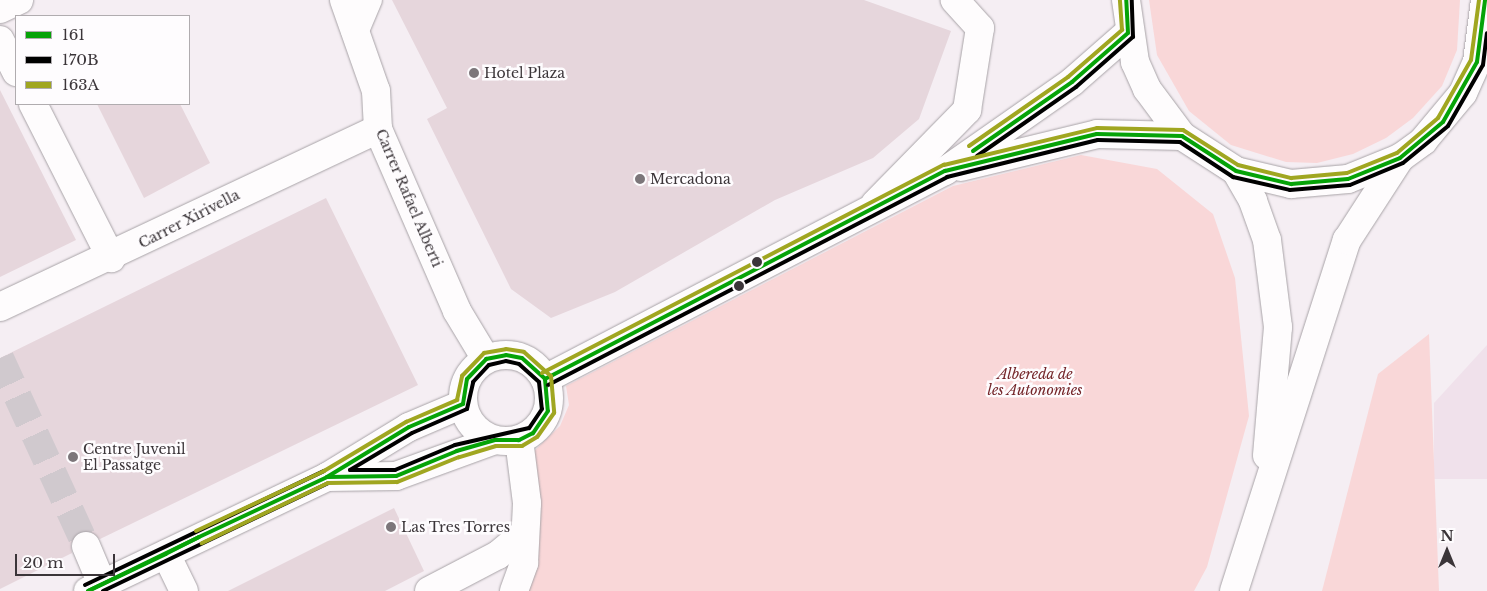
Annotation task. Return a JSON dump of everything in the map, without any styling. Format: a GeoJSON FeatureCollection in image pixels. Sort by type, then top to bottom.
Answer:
{"type":"FeatureCollection","features":[{"type":"Feature","properties":{"kind":"street"},"geometry":{"type":"LineString","coordinates":[[0,9],[20,0]]}},
{"type":"Feature","properties":{"kind":"street","name":"Carrer Rafael Alberti"},"geometry":{"type":"LineString","coordinates":[[344,0],[376,91],[378,130],[457,311],[486,359]]}},
{"type":"Feature","properties":{"kind":"street"},"geometry":{"type":"LineString","coordinates":[[355,30],[368,0]]}},
{"type":"Feature","properties":{"kind":"street"},"geometry":{"type":"LineString","coordinates":[[875,204],[966,110],[980,28],[955,0]]}},
{"type":"Feature","properties":{"kind":"street"},"geometry":{"type":"LineString","coordinates":[[1126,0],[1128,34],[1147,89],[1182,136],[1236,170],[1291,184],[1348,179],[1400,158]]}},
{"type":"Feature","properties":{"kind":"street"},"geometry":{"type":"LineString","coordinates":[[1234,591],[1265,491],[1304,381],[1347,240],[1400,158],[1443,122],[1462,93],[1477,62],[1485,0]]}},
{"type":"Feature","properties":{"kind":"street"},"geometry":{"type":"LineString","coordinates":[[545,379],[875,204],[946,170],[1072,82],[1128,34]]}},
{"type":"Feature","properties":{"kind":"street"},"geometry":{"type":"LineString","coordinates":[[0,40],[15,70]]}},
{"type":"Feature","properties":{"kind":"street"},"geometry":{"type":"LineString","coordinates":[[33,105],[111,258]]}},
{"type":"Feature","properties":{"kind":"street","name":"Carrer Xirivella"},"geometry":{"type":"LineString","coordinates":[[0,307],[111,258],[325,150],[378,130]]}},
{"type":"Feature","properties":{"kind":"street"},"geometry":{"type":"LineString","coordinates":[[946,170],[1097,134],[1182,136]]}},
{"type":"Feature","properties":{"kind":"street"},"geometry":{"type":"LineString","coordinates":[[1236,170],[1253,200],[1267,240],[1278,327],[1265,491]]}},
{"type":"Feature","properties":{"kind":"street"},"geometry":{"type":"LineString","coordinates":[[327,477],[396,476],[507,440],[533,433],[548,411],[545,379],[522,358],[506,355],[486,359],[467,379],[463,404],[476,430],[507,440],[527,484],[524,563],[514,591]]}},
{"type":"Feature","properties":{"kind":"street"},"geometry":{"type":"LineString","coordinates":[[86,546],[95,588],[327,477],[409,427],[463,404]]}},
{"type":"Feature","properties":{"kind":"street"},"geometry":{"type":"LineString","coordinates":[[451,587],[524,534]]}},
{"type":"Feature","properties":{"kind":"street"},"geometry":{"type":"LineString","coordinates":[[166,554],[184,591]]}},
{"type":"Feature","properties":{"kind":"shaded area"},"geometry":{"type":"Polygon","coordinates":[[[1487,345],[1487,479],[1434,479],[1434,403],[1487,345]]]}},
{"type":"Feature","properties":{"kind":"green space"},"geometry":{"type":"Polygon","coordinates":[[[1149,0],[1460,0],[1457,50],[1442,86],[1413,118],[1386,138],[1353,154],[1317,163],[1286,162],[1231,145],[1189,111],[1157,55],[1149,0]]]}},
{"type":"Feature","properties":{"kind":"green space","name":"Albereda de les Autonomies"},"geometry":{"type":"Polygon","coordinates":[[[1081,155],[1157,169],[1213,214],[1235,278],[1249,416],[1207,567],[1194,591],[519,591],[532,453],[560,426],[569,405],[566,386],[953,186],[1081,155]]]}},
{"type":"Feature","properties":{"kind":"green space"},"geometry":{"type":"Polygon","coordinates":[[[1429,334],[1439,591],[1322,591],[1378,374],[1429,334]]]}},
{"type":"Feature","properties":{"kind":"building","name":"Mercadona"},"geometry":{"type":"Polygon","coordinates":[[[392,0],[864,0],[951,31],[919,119],[873,158],[775,200],[615,292],[551,318],[511,289],[427,119],[447,108],[392,0]]]}},
{"type":"Feature","properties":{"kind":"building"},"geometry":{"type":"Polygon","coordinates":[[[0,90],[76,240],[0,277],[0,90]]]}},
{"type":"Feature","properties":{"kind":"building"},"geometry":{"type":"Polygon","coordinates":[[[98,105],[181,105],[210,163],[144,198],[98,105]]]}},
{"type":"Feature","properties":{"kind":"building"},"geometry":{"type":"Polygon","coordinates":[[[326,198],[418,385],[100,539],[88,531],[80,532],[71,544],[72,553],[0,589],[0,358],[326,198]]]}},
{"type":"Feature","properties":{"kind":"building"},"geometry":{"type":"Polygon","coordinates":[[[394,508],[424,571],[385,591],[228,591],[394,508]]]}},
{"type":"Feature","properties":{"kind":"tunnel"},"geometry":{"type":"LineString","coordinates":[[0,358],[86,546]]}},
{"type":"Feature","properties":{"kind":"transit line","name":"163A"},"geometry":{"type":"LineString","coordinates":[[969,146],[1068,77],[1122,30],[1120,0]]}},
{"type":"Feature","properties":{"kind":"transit line","name":"161"},"geometry":{"type":"LineString","coordinates":[[973,151],[1072,82],[1128,33],[1126,0]]}},
{"type":"Feature","properties":{"kind":"transit line","name":"170B"},"geometry":{"type":"LineString","coordinates":[[977,156],[1076,87],[1133,37],[1132,0]]}},
{"type":"Feature","properties":{"kind":"transit line","name":"163A"},"geometry":{"type":"LineString","coordinates":[[542,373],[944,165],[1097,128],[1183,130],[1238,165],[1291,178],[1347,173],[1397,153],[1438,118],[1471,60],[1479,0]]}},
{"type":"Feature","properties":{"kind":"transit line","name":"161"},"geometry":{"type":"LineString","coordinates":[[545,379],[945,171],[1097,134],[1182,136],[1236,171],[1291,184],[1348,179],[1400,158],[1443,122],[1477,62],[1485,0]]}},
{"type":"Feature","properties":{"kind":"transit line","name":"170B"},"geometry":{"type":"LineString","coordinates":[[548,385],[947,177],[1098,140],[1180,142],[1233,177],[1290,190],[1350,185],[1403,163],[1448,126],[1483,65],[1487,33]]}},
{"type":"Feature","properties":{"kind":"transit line","name":"163A"},"geometry":{"type":"LineString","coordinates":[[196,531],[324,471],[406,422],[457,400],[462,376],[484,353],[506,349],[524,352],[551,376],[554,413],[537,437],[522,446],[496,446],[459,457],[397,482],[328,483],[202,543]]}},
{"type":"Feature","properties":{"kind":"transit line","name":"161"},"geometry":{"type":"LineString","coordinates":[[506,355],[522,358],[545,379],[548,411],[533,433],[519,440],[495,440],[457,451],[396,476],[327,477],[409,427],[463,404],[467,379],[486,359],[506,355]]}},
{"type":"Feature","properties":{"kind":"transit line","name":"170B"},"geometry":{"type":"LineString","coordinates":[[506,361],[519,364],[539,382],[542,409],[529,428],[455,445],[395,470],[350,470],[412,433],[467,409],[473,382],[489,365],[506,361]]}},
{"type":"Feature","properties":{"kind":"transit line","name":"170B"},"geometry":{"type":"LineString","coordinates":[[85,585],[324,471]]}},
{"type":"Feature","properties":{"kind":"transit line","name":"161"},"geometry":{"type":"LineString","coordinates":[[199,537],[327,477]]}},
{"type":"Feature","properties":{"kind":"transit line","name":"170B"},"geometry":{"type":"LineString","coordinates":[[103,591],[328,483]]}},
{"type":"Feature","properties":{"kind":"transit line","name":"161"},"geometry":{"type":"LineString","coordinates":[[199,537],[166,554],[88,591],[199,537]]}},
{"type":"Feature","properties":{"kind":"place","name":"Hotel Plaza"},"geometry":{"type":"Point","coordinates":[474,73]}},
{"type":"Feature","properties":{"kind":"place","name":"Mercadona"},"geometry":{"type":"Point","coordinates":[640,179]}},
{"type":"Feature","properties":{"kind":"place","name":"Centre Juvenil El Passatge"},"geometry":{"type":"Point","coordinates":[73,457]}},
{"type":"Feature","properties":{"kind":"place","name":"Las Tres Torres"},"geometry":{"type":"Point","coordinates":[391,527]}}]}
